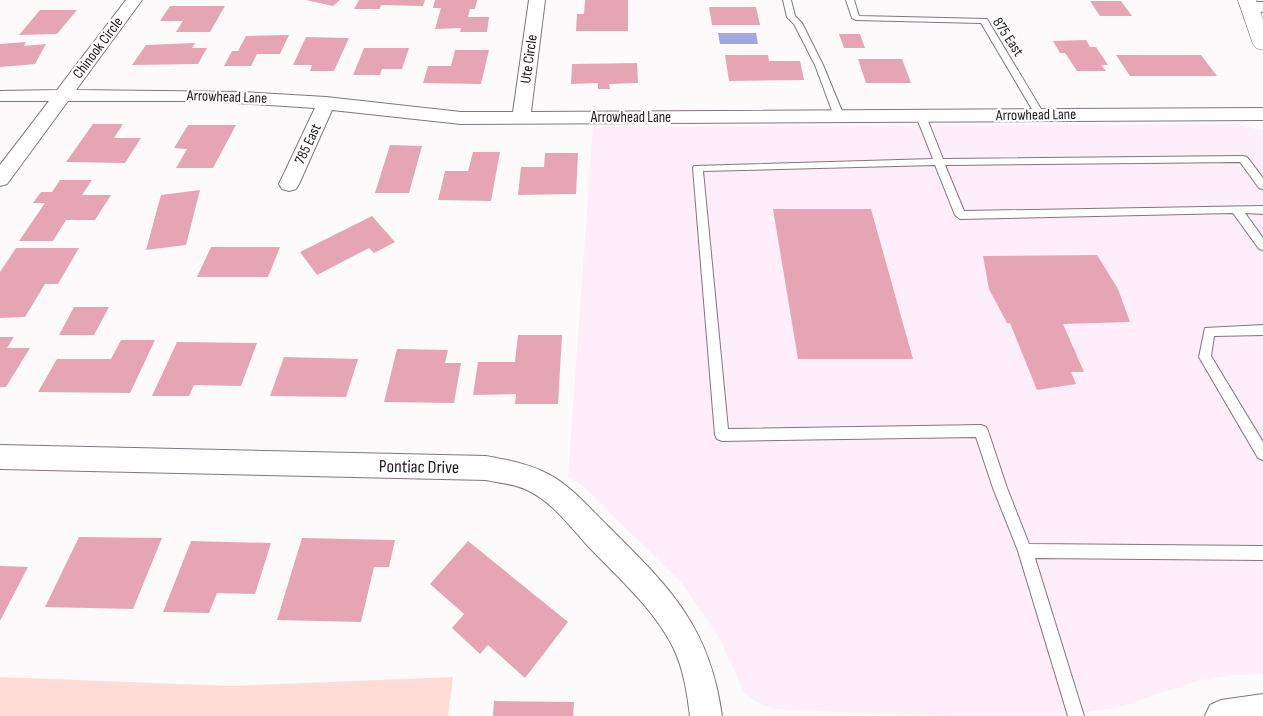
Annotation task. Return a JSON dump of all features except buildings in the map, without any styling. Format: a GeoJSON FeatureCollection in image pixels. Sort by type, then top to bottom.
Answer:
{"type":"FeatureCollection","features":[{"type":"Feature","properties":{"kind":"main road"},"geometry":{"type":"LineString","coordinates":[[1253,4],[1263,44]]}},
{"type":"Feature","properties":{"kind":"street","name":"Chinook Circle"},"geometry":{"type":"LineString","coordinates":[[0,179],[134,0]]}},
{"type":"Feature","properties":{"kind":"street","name":"Ute Circle"},"geometry":{"type":"LineString","coordinates":[[521,118],[537,0]]}},
{"type":"Feature","properties":{"kind":"street","name":"Arrowhead Lane"},"geometry":{"type":"LineString","coordinates":[[0,96],[230,96],[326,103],[366,109],[461,118],[1263,114]]}},
{"type":"Feature","properties":{"kind":"street","name":"785 East"},"geometry":{"type":"LineString","coordinates":[[290,184],[326,103]]}},
{"type":"Feature","properties":{"kind":"street","name":"Pontiac Drive"},"geometry":{"type":"LineString","coordinates":[[0,457],[486,468],[534,481],[568,505],[649,586],[676,620],[690,649],[705,691],[706,716]]}},
{"type":"Feature","properties":{"kind":"street"},"geometry":{"type":"LineString","coordinates":[[1223,716],[1263,710]]}},
{"type":"Feature","properties":{"kind":"lane"},"geometry":{"type":"LineString","coordinates":[[786,0],[791,17],[798,23],[819,65],[838,116]]}},
{"type":"Feature","properties":{"kind":"lane","name":"875 East"},"geometry":{"type":"LineString","coordinates":[[850,0],[856,18],[984,21],[1039,114]]}},
{"type":"Feature","properties":{"kind":"lane"},"geometry":{"type":"LineString","coordinates":[[921,116],[960,215],[1263,210]]}},
{"type":"Feature","properties":{"kind":"lane"},"geometry":{"type":"LineString","coordinates":[[1076,716],[1024,552],[981,432],[722,435],[698,168],[939,162],[1243,159],[1263,185]]}},
{"type":"Feature","properties":{"kind":"lane"},"geometry":{"type":"LineString","coordinates":[[1236,209],[1263,246]]}},
{"type":"Feature","properties":{"kind":"lane"},"geometry":{"type":"LineString","coordinates":[[1263,330],[1210,331],[1205,357],[1263,454]]}},
{"type":"Feature","properties":{"kind":"lane"},"geometry":{"type":"LineString","coordinates":[[1024,552],[1263,553]]}},
{"type":"Feature","properties":{"kind":"shaded area"},"geometry":{"type":"Polygon","coordinates":[[[1238,124],[1263,131],[1263,674],[1233,675],[1196,681],[1115,708],[1059,716],[953,716],[771,708],[757,702],[744,692],[718,635],[680,581],[584,487],[568,476],[593,127],[1238,124]]]}},
{"type":"Feature","properties":{"kind":"shaded area"},"geometry":{"type":"Polygon","coordinates":[[[0,677],[232,686],[453,677],[448,716],[0,716],[0,677]]]}},
{"type":"Feature","properties":{"kind":"water"},"geometry":{"type":"Polygon","coordinates":[[[718,33],[756,33],[758,44],[720,44],[718,33]]]}}]}
